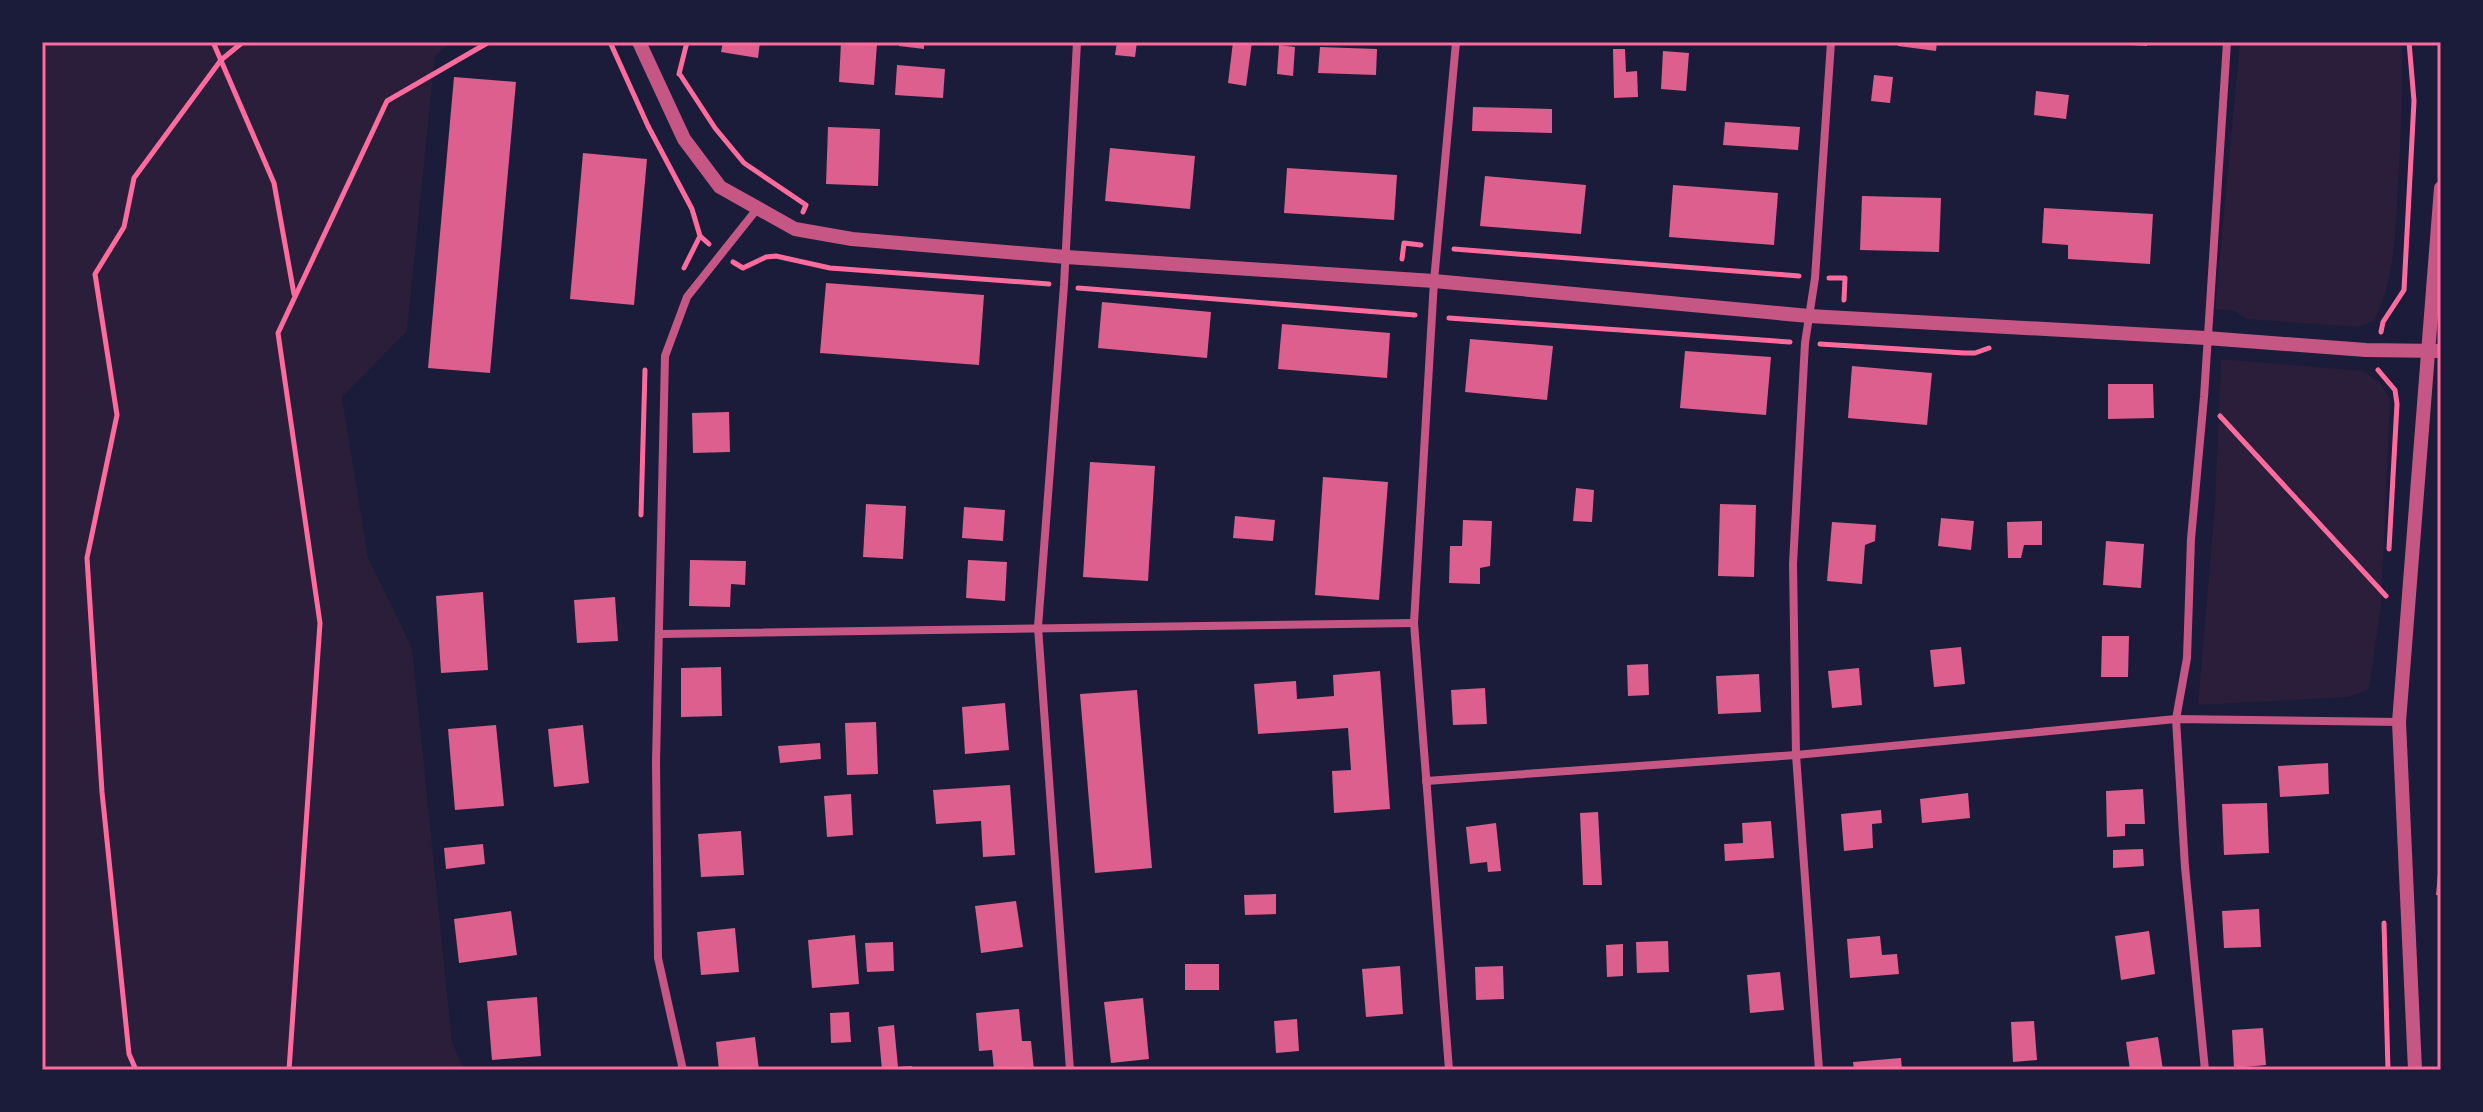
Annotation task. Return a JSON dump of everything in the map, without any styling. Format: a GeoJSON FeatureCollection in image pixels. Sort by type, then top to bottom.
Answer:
{"type":"FeatureCollection","features":[{"type":"Feature","properties":{"kind":"street"},"geometry":{"type":"LineString","coordinates":[[639,42],[684,139],[720,187],[795,229],[852,239],[1066,257],[1434,281],[1809,316],[2435,352]]}},
{"type":"Feature","properties":{"kind":"street"},"geometry":{"type":"LineString","coordinates":[[1070,1070],[1038,627],[1066,257],[1077,42]]}},
{"type":"Feature","properties":{"kind":"street"},"geometry":{"type":"LineString","coordinates":[[1449,1070],[1414,623],[1434,281],[1456,42]]}},
{"type":"Feature","properties":{"kind":"street"},"geometry":{"type":"LineString","coordinates":[[1819,1070],[1796,755],[1793,564],[1805,343],[1815,278],[1831,42]]}},
{"type":"Feature","properties":{"kind":"street"},"geometry":{"type":"LineString","coordinates":[[2205,1070],[2185,867],[2176,719],[2187,658],[2191,539],[2204,397],[2227,42]]}},
{"type":"Feature","properties":{"kind":"street"},"geometry":{"type":"LineString","coordinates":[[2415,1070],[2399,722],[2422,407],[2435,352],[2441,188]]}},
{"type":"Feature","properties":{"kind":"street"},"geometry":{"type":"LineString","coordinates":[[683,1070],[658,958],[656,762],[665,356],[687,297],[757,209]]}},
{"type":"Feature","properties":{"kind":"street"},"geometry":{"type":"LineString","coordinates":[[660,634],[1414,623]]}},
{"type":"Feature","properties":{"kind":"street"},"geometry":{"type":"LineString","coordinates":[[1426,781],[1796,755],[2176,719],[2399,722]]}},
{"type":"Feature","properties":{"kind":"path"},"geometry":{"type":"LineString","coordinates":[[213,42],[274,183],[294,294]]}},
{"type":"Feature","properties":{"kind":"path"},"geometry":{"type":"LineString","coordinates":[[136,1070],[129,1054],[102,792],[87,558],[117,415],[95,274],[124,227],[134,178],[221,60],[243,42]]}},
{"type":"Feature","properties":{"kind":"path"},"geometry":{"type":"LineString","coordinates":[[289,1070],[320,623],[278,333],[387,101],[489,42]]}},
{"type":"Feature","properties":{"kind":"path"},"geometry":{"type":"LineString","coordinates":[[679,74],[687,42]]}},
{"type":"Feature","properties":{"kind":"path"},"geometry":{"type":"LineString","coordinates":[[2379,349],[2383,322],[2404,290],[2414,101],[2409,42]]}},
{"type":"Feature","properties":{"kind":"path"},"geometry":{"type":"LineString","coordinates":[[675,63],[715,128],[744,163],[806,205]]}},
{"type":"Feature","properties":{"kind":"path"},"geometry":{"type":"LineString","coordinates":[[1395,312],[1404,243],[1845,278],[1839,346]]}},
{"type":"Feature","properties":{"kind":"path"},"geometry":{"type":"LineString","coordinates":[[2204,397],[2386,596]]}},
{"type":"Feature","properties":{"kind":"shaded area"},"geometry":{"type":"Polygon","coordinates":[[[46,42],[451,42],[435,56],[407,331],[342,397],[368,558],[412,648],[452,1042],[464,1070],[42,1070],[42,62],[46,42]]]}},
{"type":"Feature","properties":{"kind":"shaded area"},"geometry":{"type":"Polygon","coordinates":[[[2240,42],[2402,42],[2402,112],[2395,236],[2386,288],[2374,321],[2358,327],[2247,319],[2235,311],[2215,309],[2240,42]]]}},
{"type":"Feature","properties":{"kind":"shaded area"},"geometry":{"type":"Polygon","coordinates":[[[2221,359],[2363,371],[2379,382],[2390,399],[2381,605],[2369,689],[2349,697],[2198,705],[2215,505],[2221,359]]]}},
{"type":"Feature","properties":{"kind":"building"},"geometry":{"type":"Polygon","coordinates":[[[723,42],[760,42],[758,58],[721,52],[723,42]]]}},
{"type":"Feature","properties":{"kind":"building"},"geometry":{"type":"Polygon","coordinates":[[[841,42],[877,44],[874,85],[839,82],[841,42]]]}},
{"type":"Feature","properties":{"kind":"building"},"geometry":{"type":"Polygon","coordinates":[[[899,42],[924,42],[924,49],[899,46],[899,42]]]}},
{"type":"Feature","properties":{"kind":"building"},"geometry":{"type":"Polygon","coordinates":[[[1117,42],[1137,42],[1135,57],[1115,55],[1117,42]]]}},
{"type":"Feature","properties":{"kind":"building"},"geometry":{"type":"Polygon","coordinates":[[[1233,42],[1252,42],[1246,86],[1228,83],[1233,42]]]}},
{"type":"Feature","properties":{"kind":"building"},"geometry":{"type":"Polygon","coordinates":[[[1898,42],[1937,42],[1936,51],[1898,46],[1898,42]]]}},
{"type":"Feature","properties":{"kind":"building"},"geometry":{"type":"Polygon","coordinates":[[[2147,42],[2147,46],[2116,44],[2147,42]]]}},
{"type":"Feature","properties":{"kind":"building"},"geometry":{"type":"Polygon","coordinates":[[[1279,45],[1295,47],[1293,76],[1277,74],[1279,45]]]}},
{"type":"Feature","properties":{"kind":"building"},"geometry":{"type":"Polygon","coordinates":[[[1320,47],[1377,49],[1376,75],[1318,73],[1320,47]]]}},
{"type":"Feature","properties":{"kind":"building"},"geometry":{"type":"Polygon","coordinates":[[[1613,49],[1625,49],[1626,72],[1637,71],[1638,97],[1614,98],[1613,49]]]}},
{"type":"Feature","properties":{"kind":"building"},"geometry":{"type":"Polygon","coordinates":[[[1663,51],[1689,53],[1686,91],[1661,89],[1663,51]]]}},
{"type":"Feature","properties":{"kind":"building"},"geometry":{"type":"Polygon","coordinates":[[[897,65],[945,69],[943,98],[895,95],[897,65]]]}},
{"type":"Feature","properties":{"kind":"building"},"geometry":{"type":"Polygon","coordinates":[[[1874,75],[1893,77],[1890,103],[1871,101],[1874,75]]]}},
{"type":"Feature","properties":{"kind":"building"},"geometry":{"type":"Polygon","coordinates":[[[454,77],[516,82],[490,373],[428,368],[454,77]]]}},
{"type":"Feature","properties":{"kind":"building"},"geometry":{"type":"Polygon","coordinates":[[[2036,91],[2069,95],[2066,119],[2034,115],[2036,91]]]}},
{"type":"Feature","properties":{"kind":"building"},"geometry":{"type":"Polygon","coordinates":[[[1473,107],[1552,109],[1552,133],[1472,131],[1473,107]]]}},
{"type":"Feature","properties":{"kind":"building"},"geometry":{"type":"Polygon","coordinates":[[[1725,122],[1800,127],[1798,150],[1723,145],[1725,122]]]}},
{"type":"Feature","properties":{"kind":"building"},"geometry":{"type":"Polygon","coordinates":[[[828,127],[880,129],[878,186],[826,184],[828,127]]]}},
{"type":"Feature","properties":{"kind":"building"},"geometry":{"type":"Polygon","coordinates":[[[1110,148],[1195,156],[1190,209],[1105,201],[1110,148]]]}},
{"type":"Feature","properties":{"kind":"building"},"geometry":{"type":"Polygon","coordinates":[[[583,153],[647,159],[634,305],[570,299],[583,153]]]}},
{"type":"Feature","properties":{"kind":"building"},"geometry":{"type":"Polygon","coordinates":[[[1287,168],[1397,175],[1394,220],[1284,213],[1287,168]]]}},
{"type":"Feature","properties":{"kind":"building"},"geometry":{"type":"Polygon","coordinates":[[[1485,176],[1586,185],[1581,234],[1480,226],[1485,176]]]}},
{"type":"Feature","properties":{"kind":"building"},"geometry":{"type":"Polygon","coordinates":[[[1673,185],[1778,193],[1774,245],[1669,237],[1673,185]]]}},
{"type":"Feature","properties":{"kind":"building"},"geometry":{"type":"Polygon","coordinates":[[[1862,196],[1941,198],[1939,252],[1860,250],[1862,196]]]}},
{"type":"Feature","properties":{"kind":"building"},"geometry":{"type":"Polygon","coordinates":[[[2044,208],[2153,214],[2150,264],[2068,259],[2068,245],[2042,243],[2044,208]]]}},
{"type":"Feature","properties":{"kind":"building"},"geometry":{"type":"Polygon","coordinates":[[[826,283],[984,295],[979,365],[820,353],[826,283]]]}},
{"type":"Feature","properties":{"kind":"building"},"geometry":{"type":"Polygon","coordinates":[[[1102,302],[1211,312],[1207,358],[1098,348],[1102,302]]]}},
{"type":"Feature","properties":{"kind":"building"},"geometry":{"type":"Polygon","coordinates":[[[1282,324],[1390,333],[1387,378],[1278,369],[1282,324]]]}},
{"type":"Feature","properties":{"kind":"building"},"geometry":{"type":"Polygon","coordinates":[[[1470,339],[1553,346],[1547,400],[1465,392],[1470,339]]]}},
{"type":"Feature","properties":{"kind":"building"},"geometry":{"type":"Polygon","coordinates":[[[1685,351],[1771,357],[1766,415],[1680,408],[1685,351]]]}},
{"type":"Feature","properties":{"kind":"building"},"geometry":{"type":"Polygon","coordinates":[[[1852,366],[1932,373],[1927,425],[1848,418],[1852,366]]]}},
{"type":"Feature","properties":{"kind":"building"},"geometry":{"type":"Polygon","coordinates":[[[2108,384],[2153,384],[2154,418],[2108,419],[2108,384]]]}},
{"type":"Feature","properties":{"kind":"building"},"geometry":{"type":"Polygon","coordinates":[[[729,412],[730,452],[693,453],[692,413],[729,412]]]}},
{"type":"Feature","properties":{"kind":"building"},"geometry":{"type":"Polygon","coordinates":[[[1090,462],[1155,466],[1148,581],[1083,577],[1090,462]]]}},
{"type":"Feature","properties":{"kind":"building"},"geometry":{"type":"Polygon","coordinates":[[[1323,477],[1388,482],[1379,600],[1315,595],[1323,477]]]}},
{"type":"Feature","properties":{"kind":"building"},"geometry":{"type":"Polygon","coordinates":[[[1576,488],[1594,490],[1592,522],[1573,521],[1576,488]]]}},
{"type":"Feature","properties":{"kind":"building"},"geometry":{"type":"Polygon","coordinates":[[[866,504],[906,506],[903,559],[863,557],[866,504]]]}},
{"type":"Feature","properties":{"kind":"building"},"geometry":{"type":"Polygon","coordinates":[[[1720,504],[1756,505],[1754,577],[1718,576],[1720,504]]]}},
{"type":"Feature","properties":{"kind":"building"},"geometry":{"type":"Polygon","coordinates":[[[964,507],[1005,510],[1003,541],[962,538],[964,507]]]}},
{"type":"Feature","properties":{"kind":"building"},"geometry":{"type":"Polygon","coordinates":[[[1235,516],[1275,520],[1273,541],[1233,538],[1235,516]]]}},
{"type":"Feature","properties":{"kind":"building"},"geometry":{"type":"Polygon","coordinates":[[[1941,518],[1974,521],[1971,550],[1938,546],[1941,518]]]}},
{"type":"Feature","properties":{"kind":"building"},"geometry":{"type":"Polygon","coordinates":[[[1463,520],[1492,521],[1490,566],[1480,568],[1480,584],[1449,583],[1450,546],[1462,546],[1463,520]]]}},
{"type":"Feature","properties":{"kind":"building"},"geometry":{"type":"Polygon","coordinates":[[[2042,521],[2042,545],[2024,545],[2021,558],[2008,558],[2007,522],[2042,521]]]}},
{"type":"Feature","properties":{"kind":"building"},"geometry":{"type":"Polygon","coordinates":[[[1832,522],[1876,525],[1875,541],[1865,545],[1862,584],[1827,581],[1832,522]]]}},
{"type":"Feature","properties":{"kind":"building"},"geometry":{"type":"Polygon","coordinates":[[[2106,541],[2144,544],[2141,588],[2103,585],[2106,541]]]}},
{"type":"Feature","properties":{"kind":"building"},"geometry":{"type":"Polygon","coordinates":[[[690,560],[746,561],[745,585],[731,584],[730,607],[689,606],[690,560]]]}},
{"type":"Feature","properties":{"kind":"building"},"geometry":{"type":"Polygon","coordinates":[[[968,560],[1007,562],[1005,601],[966,598],[968,560]]]}},
{"type":"Feature","properties":{"kind":"building"},"geometry":{"type":"Polygon","coordinates":[[[483,592],[488,670],[441,673],[436,596],[483,592]]]}},
{"type":"Feature","properties":{"kind":"building"},"geometry":{"type":"Polygon","coordinates":[[[615,597],[618,641],[577,643],[574,600],[615,597]]]}},
{"type":"Feature","properties":{"kind":"building"},"geometry":{"type":"Polygon","coordinates":[[[2102,636],[2129,636],[2128,677],[2101,677],[2102,636]]]}},
{"type":"Feature","properties":{"kind":"building"},"geometry":{"type":"Polygon","coordinates":[[[1961,647],[1965,684],[1934,687],[1930,650],[1961,647]]]}},
{"type":"Feature","properties":{"kind":"building"},"geometry":{"type":"Polygon","coordinates":[[[1648,664],[1649,695],[1628,696],[1627,665],[1648,664]]]}},
{"type":"Feature","properties":{"kind":"building"},"geometry":{"type":"Polygon","coordinates":[[[721,667],[722,716],[681,717],[681,668],[721,667]]]}},
{"type":"Feature","properties":{"kind":"building"},"geometry":{"type":"Polygon","coordinates":[[[1859,668],[1862,705],[1832,708],[1828,671],[1859,668]]]}},
{"type":"Feature","properties":{"kind":"building"},"geometry":{"type":"Polygon","coordinates":[[[1380,671],[1390,809],[1334,813],[1332,771],[1351,770],[1348,728],[1258,734],[1254,684],[1296,681],[1297,699],[1334,696],[1333,675],[1380,671]]]}},
{"type":"Feature","properties":{"kind":"building"},"geometry":{"type":"Polygon","coordinates":[[[1759,674],[1761,712],[1718,714],[1716,676],[1759,674]]]}},
{"type":"Feature","properties":{"kind":"building"},"geometry":{"type":"Polygon","coordinates":[[[1485,688],[1487,724],[1453,725],[1451,690],[1485,688]]]}},
{"type":"Feature","properties":{"kind":"building"},"geometry":{"type":"Polygon","coordinates":[[[1137,690],[1152,868],[1095,873],[1080,694],[1137,690]]]}},
{"type":"Feature","properties":{"kind":"building"},"geometry":{"type":"Polygon","coordinates":[[[1005,703],[1009,750],[965,754],[962,707],[1005,703]]]}},
{"type":"Feature","properties":{"kind":"building"},"geometry":{"type":"Polygon","coordinates":[[[876,722],[878,774],[847,775],[845,723],[876,722]]]}},
{"type":"Feature","properties":{"kind":"building"},"geometry":{"type":"Polygon","coordinates":[[[496,725],[504,806],[455,810],[448,729],[496,725]]]}},
{"type":"Feature","properties":{"kind":"building"},"geometry":{"type":"Polygon","coordinates":[[[583,725],[589,783],[554,787],[548,729],[583,725]]]}},
{"type":"Feature","properties":{"kind":"building"},"geometry":{"type":"Polygon","coordinates":[[[820,743],[821,759],[780,763],[778,746],[820,743]]]}},
{"type":"Feature","properties":{"kind":"building"},"geometry":{"type":"Polygon","coordinates":[[[2328,763],[2329,794],[2280,797],[2278,766],[2328,763]]]}},
{"type":"Feature","properties":{"kind":"building"},"geometry":{"type":"Polygon","coordinates":[[[1010,785],[1015,855],[983,857],[981,821],[936,824],[933,790],[1010,785]]]}},
{"type":"Feature","properties":{"kind":"building"},"geometry":{"type":"Polygon","coordinates":[[[2143,789],[2145,824],[2125,824],[2125,836],[2107,837],[2106,791],[2143,789]]]}},
{"type":"Feature","properties":{"kind":"building"},"geometry":{"type":"Polygon","coordinates":[[[1968,793],[1970,818],[1922,823],[1920,799],[1968,793]]]}},
{"type":"Feature","properties":{"kind":"building"},"geometry":{"type":"Polygon","coordinates":[[[851,794],[853,835],[827,837],[824,796],[851,794]]]}},
{"type":"Feature","properties":{"kind":"building"},"geometry":{"type":"Polygon","coordinates":[[[2267,803],[2269,853],[2224,855],[2222,804],[2267,803]]]}},
{"type":"Feature","properties":{"kind":"building"},"geometry":{"type":"Polygon","coordinates":[[[1881,810],[1882,823],[1872,824],[1873,848],[1844,851],[1841,814],[1881,810]]]}},
{"type":"Feature","properties":{"kind":"building"},"geometry":{"type":"Polygon","coordinates":[[[1598,812],[1602,885],[1583,885],[1580,813],[1598,812]]]}},
{"type":"Feature","properties":{"kind":"building"},"geometry":{"type":"Polygon","coordinates":[[[1771,821],[1774,858],[1725,861],[1724,844],[1743,843],[1742,823],[1771,821]]]}},
{"type":"Feature","properties":{"kind":"building"},"geometry":{"type":"Polygon","coordinates":[[[1496,823],[1501,871],[1488,872],[1487,862],[1470,864],[1466,827],[1496,823]]]}},
{"type":"Feature","properties":{"kind":"building"},"geometry":{"type":"Polygon","coordinates":[[[741,831],[744,875],[701,877],[698,834],[741,831]]]}},
{"type":"Feature","properties":{"kind":"building"},"geometry":{"type":"Polygon","coordinates":[[[483,844],[485,864],[446,869],[444,848],[483,844]]]}},
{"type":"Feature","properties":{"kind":"building"},"geometry":{"type":"Polygon","coordinates":[[[2143,849],[2144,866],[2113,868],[2113,850],[2143,849]]]}},
{"type":"Feature","properties":{"kind":"building"},"geometry":{"type":"Polygon","coordinates":[[[2441,862],[2441,896],[2436,895],[2441,862]]]}},
{"type":"Feature","properties":{"kind":"building"},"geometry":{"type":"Polygon","coordinates":[[[1276,894],[1276,914],[1245,915],[1244,895],[1276,894]]]}},
{"type":"Feature","properties":{"kind":"building"},"geometry":{"type":"Polygon","coordinates":[[[1016,901],[1023,947],[981,953],[975,906],[1016,901]]]}},
{"type":"Feature","properties":{"kind":"building"},"geometry":{"type":"Polygon","coordinates":[[[2259,909],[2261,947],[2224,948],[2222,911],[2259,909]]]}},
{"type":"Feature","properties":{"kind":"building"},"geometry":{"type":"Polygon","coordinates":[[[511,911],[517,955],[459,963],[454,919],[511,911]]]}},
{"type":"Feature","properties":{"kind":"building"},"geometry":{"type":"Polygon","coordinates":[[[735,928],[739,972],[701,975],[697,932],[735,928]]]}},
{"type":"Feature","properties":{"kind":"building"},"geometry":{"type":"Polygon","coordinates":[[[2149,931],[2155,974],[2121,980],[2115,936],[2149,931]]]}},
{"type":"Feature","properties":{"kind":"building"},"geometry":{"type":"Polygon","coordinates":[[[855,935],[859,984],[812,988],[808,940],[855,935]]]}},
{"type":"Feature","properties":{"kind":"building"},"geometry":{"type":"Polygon","coordinates":[[[1880,936],[1882,955],[1897,954],[1899,974],[1850,978],[1847,939],[1880,936]]]}},
{"type":"Feature","properties":{"kind":"building"},"geometry":{"type":"Polygon","coordinates":[[[1668,941],[1669,972],[1637,973],[1636,942],[1668,941]]]}},
{"type":"Feature","properties":{"kind":"building"},"geometry":{"type":"Polygon","coordinates":[[[893,942],[894,971],[867,972],[865,943],[893,942]]]}},
{"type":"Feature","properties":{"kind":"building"},"geometry":{"type":"Polygon","coordinates":[[[1623,944],[1623,976],[1607,977],[1606,945],[1623,944]]]}},
{"type":"Feature","properties":{"kind":"building"},"geometry":{"type":"Polygon","coordinates":[[[1185,964],[1219,964],[1219,990],[1185,990],[1185,964]]]}},
{"type":"Feature","properties":{"kind":"building"},"geometry":{"type":"Polygon","coordinates":[[[1400,966],[1403,1014],[1366,1017],[1362,969],[1400,966]]]}},
{"type":"Feature","properties":{"kind":"building"},"geometry":{"type":"Polygon","coordinates":[[[1503,966],[1504,999],[1476,1000],[1475,967],[1503,966]]]}},
{"type":"Feature","properties":{"kind":"building"},"geometry":{"type":"Polygon","coordinates":[[[1780,972],[1784,1010],[1750,1013],[1747,975],[1780,972]]]}},
{"type":"Feature","properties":{"kind":"building"},"geometry":{"type":"Polygon","coordinates":[[[537,997],[541,1056],[492,1060],[487,1001],[537,997]]]}},
{"type":"Feature","properties":{"kind":"building"},"geometry":{"type":"Polygon","coordinates":[[[1143,998],[1149,1059],[1111,1063],[1104,1002],[1143,998]]]}},
{"type":"Feature","properties":{"kind":"building"},"geometry":{"type":"Polygon","coordinates":[[[1019,1009],[1022,1041],[1031,1041],[1034,1070],[994,1070],[992,1050],[979,1051],[976,1013],[1019,1009]]]}},
{"type":"Feature","properties":{"kind":"building"},"geometry":{"type":"Polygon","coordinates":[[[849,1012],[851,1042],[831,1043],[830,1013],[849,1012]]]}},
{"type":"Feature","properties":{"kind":"building"},"geometry":{"type":"Polygon","coordinates":[[[1297,1019],[1299,1051],[1276,1053],[1274,1021],[1297,1019]]]}},
{"type":"Feature","properties":{"kind":"building"},"geometry":{"type":"Polygon","coordinates":[[[2034,1021],[2037,1060],[2013,1062],[2011,1022],[2034,1021]]]}},
{"type":"Feature","properties":{"kind":"building"},"geometry":{"type":"Polygon","coordinates":[[[894,1025],[898,1067],[912,1066],[913,1070],[882,1070],[878,1027],[894,1025]]]}},
{"type":"Feature","properties":{"kind":"building"},"geometry":{"type":"Polygon","coordinates":[[[2263,1028],[2266,1065],[2234,1068],[2232,1030],[2263,1028]]]}},
{"type":"Feature","properties":{"kind":"building"},"geometry":{"type":"Polygon","coordinates":[[[755,1037],[759,1070],[719,1070],[716,1042],[755,1037]]]}},
{"type":"Feature","properties":{"kind":"building"},"geometry":{"type":"Polygon","coordinates":[[[2158,1037],[2163,1070],[2130,1070],[2126,1042],[2158,1037]]]}},
{"type":"Feature","properties":{"kind":"building"},"geometry":{"type":"Polygon","coordinates":[[[1901,1058],[1902,1070],[1854,1070],[1853,1062],[1901,1058]]]}}]}
